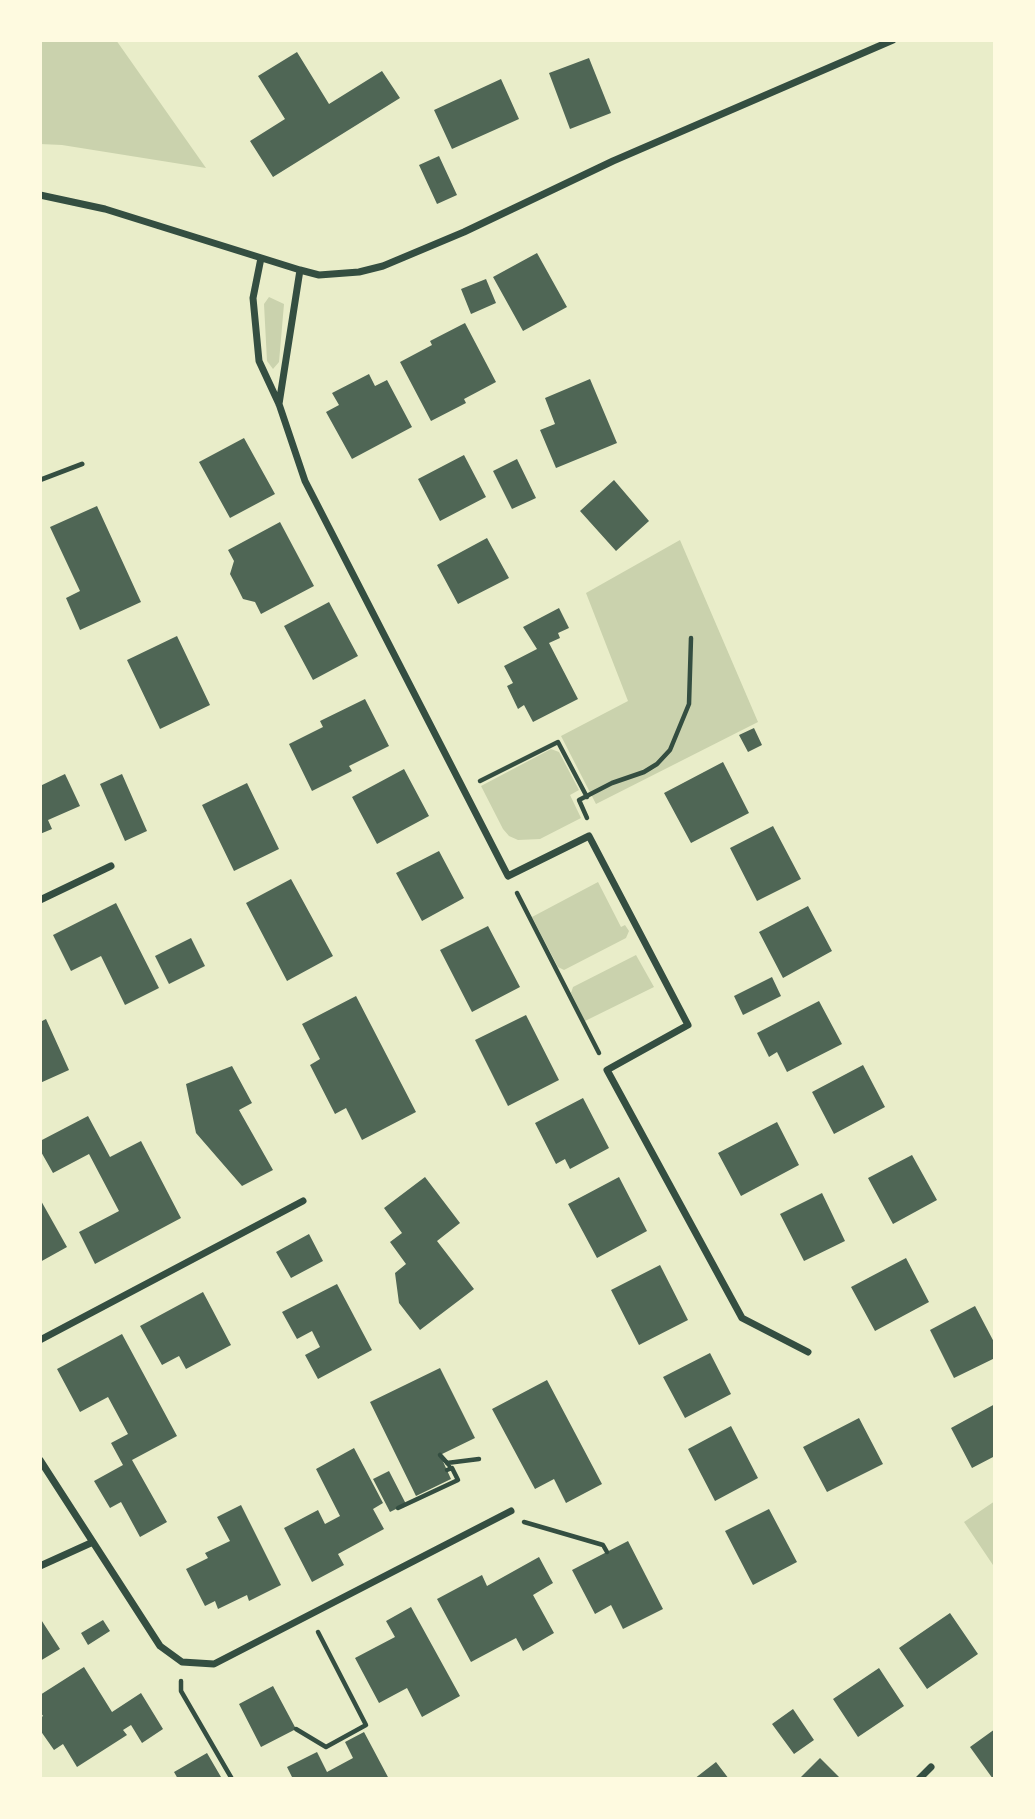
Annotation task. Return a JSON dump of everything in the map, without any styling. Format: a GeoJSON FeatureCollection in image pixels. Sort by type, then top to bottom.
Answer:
{"type":"FeatureCollection","features":[{"type":"Feature","properties":{"kind":"street"},"geometry":{"type":"LineString","coordinates":[[40,195],[105,209],[300,270],[319,275],[338,275],[383,266],[464,232],[613,161],[893,40]]}},
{"type":"Feature","properties":{"kind":"street"},"geometry":{"type":"LineString","coordinates":[[261,258],[253,298],[259,361],[279,404],[305,481],[509,876],[589,836],[688,1025],[607,1070],[742,1318],[808,1352]]}},
{"type":"Feature","properties":{"kind":"street"},"geometry":{"type":"LineString","coordinates":[[279,404],[300,270]]}},
{"type":"Feature","properties":{"kind":"street"},"geometry":{"type":"LineString","coordinates":[[40,900],[111,866]]}},
{"type":"Feature","properties":{"kind":"street"},"geometry":{"type":"LineString","coordinates":[[40,1340],[303,1201]]}},
{"type":"Feature","properties":{"kind":"street"},"geometry":{"type":"LineString","coordinates":[[40,1460],[160,1646],[182,1662],[214,1664],[511,1511]]}},
{"type":"Feature","properties":{"kind":"street"},"geometry":{"type":"LineString","coordinates":[[40,1566],[93,1542]]}},
{"type":"Feature","properties":{"kind":"street"},"geometry":{"type":"LineString","coordinates":[[919,1779],[931,1767]]}},
{"type":"Feature","properties":{"kind":"lane"},"geometry":{"type":"LineString","coordinates":[[40,480],[82,464]]}},
{"type":"Feature","properties":{"kind":"path"},"geometry":{"type":"LineString","coordinates":[[589,836],[586,815],[579,800],[657,764],[670,750],[689,704],[691,638]]}},
{"type":"Feature","properties":{"kind":"path"},"geometry":{"type":"LineString","coordinates":[[463,789],[558,742],[587,797]]}},
{"type":"Feature","properties":{"kind":"path"},"geometry":{"type":"LineString","coordinates":[[509,876],[607,1070]]}},
{"type":"Feature","properties":{"kind":"path"},"geometry":{"type":"LineString","coordinates":[[398,1508],[458,1480],[440,1455]]}},
{"type":"Feature","properties":{"kind":"path"},"geometry":{"type":"LineString","coordinates":[[449,1467],[480,1459]]}},
{"type":"Feature","properties":{"kind":"path"},"geometry":{"type":"LineString","coordinates":[[514,1525],[522,1521],[603,1545],[607,1552]]}},
{"type":"Feature","properties":{"kind":"path"},"geometry":{"type":"LineString","coordinates":[[296,1728],[326,1747],[366,1725],[310,1615]]}},
{"type":"Feature","properties":{"kind":"path"},"geometry":{"type":"LineString","coordinates":[[182,1662],[181,1691],[232,1779]]}},
{"type":"Feature","properties":{"kind":"green space"},"geometry":{"type":"Polygon","coordinates":[[[40,40],[116,40],[206,168],[62,145],[40,144],[40,40]]]}},
{"type":"Feature","properties":{"kind":"green space"},"geometry":{"type":"Polygon","coordinates":[[[269,297],[284,304],[279,362],[273,369],[267,361],[264,304],[269,297]]]}},
{"type":"Feature","properties":{"kind":"green space"},"geometry":{"type":"Polygon","coordinates":[[[680,540],[758,722],[596,804],[561,736],[628,701],[586,593],[680,540]]]}},
{"type":"Feature","properties":{"kind":"green space"},"geometry":{"type":"Polygon","coordinates":[[[551,749],[559,752],[579,790],[570,795],[581,818],[540,839],[518,840],[503,829],[481,786],[551,749]]]}},
{"type":"Feature","properties":{"kind":"green space"},"geometry":{"type":"Polygon","coordinates":[[[598,882],[621,927],[625,925],[629,931],[626,938],[564,970],[558,967],[532,917],[598,882]]]}},
{"type":"Feature","properties":{"kind":"green space"},"geometry":{"type":"Polygon","coordinates":[[[636,955],[654,987],[585,1021],[571,993],[573,987],[636,955]]]}},
{"type":"Feature","properties":{"kind":"green space"},"geometry":{"type":"Polygon","coordinates":[[[995,1501],[995,1568],[964,1522],[995,1501]]]}},
{"type":"Feature","properties":{"kind":"building"},"geometry":{"type":"Polygon","coordinates":[[[297,52],[329,104],[382,71],[400,98],[273,177],[250,141],[285,119],[258,76],[297,52]]]}},
{"type":"Feature","properties":{"kind":"building"},"geometry":{"type":"Polygon","coordinates":[[[589,58],[611,113],[570,129],[549,73],[589,58]]]}},
{"type":"Feature","properties":{"kind":"building"},"geometry":{"type":"Polygon","coordinates":[[[501,79],[519,119],[452,149],[434,110],[501,79]]]}},
{"type":"Feature","properties":{"kind":"building"},"geometry":{"type":"Polygon","coordinates":[[[439,156],[457,195],[437,204],[419,165],[439,156]]]}},
{"type":"Feature","properties":{"kind":"building"},"geometry":{"type":"Polygon","coordinates":[[[537,253],[567,307],[523,331],[493,277],[537,253]]]}},
{"type":"Feature","properties":{"kind":"building"},"geometry":{"type":"Polygon","coordinates":[[[486,279],[496,303],[471,314],[461,289],[486,279]]]}},
{"type":"Feature","properties":{"kind":"building"},"geometry":{"type":"Polygon","coordinates":[[[465,323],[496,382],[464,399],[466,403],[431,421],[400,362],[432,345],[430,341],[465,323]]]}},
{"type":"Feature","properties":{"kind":"building"},"geometry":{"type":"Polygon","coordinates":[[[369,374],[375,386],[387,380],[412,427],[352,459],[326,412],[339,405],[332,393],[369,374]]]}},
{"type":"Feature","properties":{"kind":"building"},"geometry":{"type":"Polygon","coordinates":[[[590,379],[617,443],[556,468],[540,430],[555,424],[545,398],[590,379]]]}},
{"type":"Feature","properties":{"kind":"building"},"geometry":{"type":"Polygon","coordinates":[[[244,438],[275,494],[230,518],[199,462],[244,438]]]}},
{"type":"Feature","properties":{"kind":"building"},"geometry":{"type":"Polygon","coordinates":[[[464,455],[486,497],[440,521],[418,479],[464,455]]]}},
{"type":"Feature","properties":{"kind":"building"},"geometry":{"type":"Polygon","coordinates":[[[517,459],[536,498],[512,509],[493,471],[517,459]]]}},
{"type":"Feature","properties":{"kind":"building"},"geometry":{"type":"Polygon","coordinates":[[[614,480],[649,521],[616,551],[580,511],[614,480]]]}},
{"type":"Feature","properties":{"kind":"building"},"geometry":{"type":"Polygon","coordinates":[[[97,506],[141,602],[80,630],[66,598],[80,591],[50,527],[97,506]]]}},
{"type":"Feature","properties":{"kind":"building"},"geometry":{"type":"Polygon","coordinates":[[[280,522],[314,586],[261,614],[255,602],[243,599],[230,574],[234,561],[228,550],[280,522]]]}},
{"type":"Feature","properties":{"kind":"building"},"geometry":{"type":"Polygon","coordinates":[[[487,538],[509,578],[458,604],[437,565],[487,538]]]}},
{"type":"Feature","properties":{"kind":"building"},"geometry":{"type":"Polygon","coordinates":[[[329,602],[358,656],[313,680],[284,626],[329,602]]]}},
{"type":"Feature","properties":{"kind":"building"},"geometry":{"type":"Polygon","coordinates":[[[559,608],[569,628],[558,633],[560,638],[549,643],[578,699],[533,722],[524,705],[518,709],[507,686],[513,683],[504,666],[537,649],[523,627],[559,608]]]}},
{"type":"Feature","properties":{"kind":"building"},"geometry":{"type":"Polygon","coordinates":[[[177,636],[210,705],[160,729],[127,660],[177,636]]]}},
{"type":"Feature","properties":{"kind":"building"},"geometry":{"type":"Polygon","coordinates":[[[365,699],[389,746],[349,766],[352,771],[312,791],[289,744],[323,727],[320,721],[365,699]]]}},
{"type":"Feature","properties":{"kind":"building"},"geometry":{"type":"Polygon","coordinates":[[[754,728],[762,745],[748,752],[739,735],[754,728]]]}},
{"type":"Feature","properties":{"kind":"building"},"geometry":{"type":"Polygon","coordinates":[[[723,762],[749,813],[691,843],[664,793],[723,762]]]}},
{"type":"Feature","properties":{"kind":"building"},"geometry":{"type":"Polygon","coordinates":[[[404,769],[429,816],[377,844],[352,797],[404,769]]]}},
{"type":"Feature","properties":{"kind":"building"},"geometry":{"type":"Polygon","coordinates":[[[65,774],[80,806],[48,820],[52,829],[40,834],[40,786],[65,774]]]}},
{"type":"Feature","properties":{"kind":"building"},"geometry":{"type":"Polygon","coordinates":[[[122,774],[147,831],[125,841],[100,784],[122,774]]]}},
{"type":"Feature","properties":{"kind":"building"},"geometry":{"type":"Polygon","coordinates":[[[247,783],[279,849],[234,871],[202,805],[247,783]]]}},
{"type":"Feature","properties":{"kind":"building"},"geometry":{"type":"Polygon","coordinates":[[[773,826],[801,879],[757,901],[730,848],[773,826]]]}},
{"type":"Feature","properties":{"kind":"building"},"geometry":{"type":"Polygon","coordinates":[[[439,851],[464,898],[422,921],[396,873],[439,851]]]}},
{"type":"Feature","properties":{"kind":"building"},"geometry":{"type":"Polygon","coordinates":[[[291,879],[333,956],[287,981],[246,903],[291,879]]]}},
{"type":"Feature","properties":{"kind":"building"},"geometry":{"type":"Polygon","coordinates":[[[116,903],[159,988],[125,1005],[101,956],[71,971],[53,935],[116,903]]]}},
{"type":"Feature","properties":{"kind":"building"},"geometry":{"type":"Polygon","coordinates":[[[808,906],[832,951],[783,978],[759,932],[808,906]]]}},
{"type":"Feature","properties":{"kind":"building"},"geometry":{"type":"Polygon","coordinates":[[[488,926],[520,987],[472,1012],[440,950],[488,926]]]}},
{"type":"Feature","properties":{"kind":"building"},"geometry":{"type":"Polygon","coordinates":[[[191,938],[205,966],[169,984],[155,956],[191,938]]]}},
{"type":"Feature","properties":{"kind":"building"},"geometry":{"type":"Polygon","coordinates":[[[772,977],[781,996],[743,1015],[734,996],[772,977]]]}},
{"type":"Feature","properties":{"kind":"building"},"geometry":{"type":"Polygon","coordinates":[[[356,996],[416,1112],[362,1140],[346,1108],[335,1114],[310,1065],[320,1059],[302,1024],[356,996]]]}},
{"type":"Feature","properties":{"kind":"building"},"geometry":{"type":"Polygon","coordinates":[[[819,1001],[842,1044],[787,1072],[777,1052],[769,1057],[757,1033],[819,1001]]]}},
{"type":"Feature","properties":{"kind":"building"},"geometry":{"type":"Polygon","coordinates":[[[526,1015],[559,1080],[508,1106],[475,1040],[526,1015]]]}},
{"type":"Feature","properties":{"kind":"building"},"geometry":{"type":"Polygon","coordinates":[[[46,1019],[69,1070],[40,1083],[40,1022],[46,1019]]]}},
{"type":"Feature","properties":{"kind":"building"},"geometry":{"type":"Polygon","coordinates":[[[863,1065],[885,1107],[834,1134],[812,1092],[863,1065]]]}},
{"type":"Feature","properties":{"kind":"building"},"geometry":{"type":"Polygon","coordinates":[[[232,1066],[252,1103],[239,1110],[273,1170],[242,1186],[196,1133],[186,1084],[232,1066]]]}},
{"type":"Feature","properties":{"kind":"building"},"geometry":{"type":"Polygon","coordinates":[[[583,1098],[609,1148],[570,1169],[565,1159],[556,1164],[535,1123],[583,1098]]]}},
{"type":"Feature","properties":{"kind":"building"},"geometry":{"type":"Polygon","coordinates":[[[88,1116],[110,1157],[141,1141],[181,1218],[95,1264],[79,1232],[119,1211],[89,1154],[53,1173],[40,1150],[40,1141],[88,1116]]]}},
{"type":"Feature","properties":{"kind":"building"},"geometry":{"type":"Polygon","coordinates":[[[777,1122],[799,1165],[741,1196],[718,1153],[777,1122]]]}},
{"type":"Feature","properties":{"kind":"building"},"geometry":{"type":"Polygon","coordinates":[[[912,1155],[937,1200],[893,1224],[868,1178],[912,1155]]]}},
{"type":"Feature","properties":{"kind":"building"},"geometry":{"type":"Polygon","coordinates":[[[425,1177],[460,1223],[437,1241],[474,1289],[420,1330],[399,1303],[395,1273],[406,1264],[390,1242],[402,1233],[384,1208],[425,1177]]]}},
{"type":"Feature","properties":{"kind":"building"},"geometry":{"type":"Polygon","coordinates":[[[619,1177],[647,1231],[597,1258],[568,1204],[619,1177]]]}},
{"type":"Feature","properties":{"kind":"building"},"geometry":{"type":"Polygon","coordinates":[[[822,1193],[845,1241],[804,1261],[780,1214],[822,1193]]]}},
{"type":"Feature","properties":{"kind":"building"},"geometry":{"type":"Polygon","coordinates":[[[40,1199],[67,1247],[40,1262],[40,1199]]]}},
{"type":"Feature","properties":{"kind":"building"},"geometry":{"type":"Polygon","coordinates":[[[309,1234],[323,1261],[291,1278],[276,1252],[309,1234]]]}},
{"type":"Feature","properties":{"kind":"building"},"geometry":{"type":"Polygon","coordinates":[[[906,1258],[929,1302],[875,1331],[851,1287],[906,1258]]]}},
{"type":"Feature","properties":{"kind":"building"},"geometry":{"type":"Polygon","coordinates":[[[660,1265],[688,1320],[639,1345],[611,1290],[660,1265]]]}},
{"type":"Feature","properties":{"kind":"building"},"geometry":{"type":"Polygon","coordinates":[[[337,1284],[372,1350],[318,1379],[305,1355],[320,1347],[312,1331],[297,1339],[282,1312],[337,1284]]]}},
{"type":"Feature","properties":{"kind":"building"},"geometry":{"type":"Polygon","coordinates":[[[203,1292],[231,1345],[186,1369],[179,1356],[162,1365],[140,1326],[203,1292]]]}},
{"type":"Feature","properties":{"kind":"building"},"geometry":{"type":"Polygon","coordinates":[[[975,1306],[995,1344],[995,1358],[954,1378],[930,1330],[975,1306]]]}},
{"type":"Feature","properties":{"kind":"building"},"geometry":{"type":"Polygon","coordinates":[[[122,1334],[177,1436],[132,1460],[167,1522],[140,1537],[121,1502],[110,1508],[94,1481],[123,1465],[111,1443],[128,1434],[108,1397],[80,1412],[57,1369],[122,1334]]]}},
{"type":"Feature","properties":{"kind":"building"},"geometry":{"type":"Polygon","coordinates":[[[710,1353],[731,1394],[685,1418],[663,1377],[710,1353]]]}},
{"type":"Feature","properties":{"kind":"building"},"geometry":{"type":"Polygon","coordinates":[[[440,1368],[475,1438],[440,1455],[451,1479],[416,1496],[370,1402],[440,1368]]]}},
{"type":"Feature","properties":{"kind":"building"},"geometry":{"type":"Polygon","coordinates":[[[547,1380],[602,1484],[566,1503],[554,1479],[535,1489],[492,1409],[547,1380]]]}},
{"type":"Feature","properties":{"kind":"building"},"geometry":{"type":"Polygon","coordinates":[[[995,1404],[995,1456],[972,1468],[951,1428],[995,1404]]]}},
{"type":"Feature","properties":{"kind":"building"},"geometry":{"type":"Polygon","coordinates":[[[859,1418],[883,1464],[827,1492],[803,1447],[859,1418]]]}},
{"type":"Feature","properties":{"kind":"building"},"geometry":{"type":"Polygon","coordinates":[[[731,1426],[758,1478],[715,1501],[688,1449],[731,1426]]]}},
{"type":"Feature","properties":{"kind":"building"},"geometry":{"type":"Polygon","coordinates":[[[354,1448],[383,1503],[373,1509],[384,1529],[338,1554],[344,1565],[312,1582],[284,1528],[318,1510],[325,1524],[340,1516],[316,1469],[354,1448]]]}},
{"type":"Feature","properties":{"kind":"building"},"geometry":{"type":"Polygon","coordinates":[[[389,1471],[406,1504],[390,1512],[373,1479],[389,1471]]]}},
{"type":"Feature","properties":{"kind":"building"},"geometry":{"type":"Polygon","coordinates":[[[241,1505],[281,1585],[249,1601],[247,1595],[218,1609],[215,1601],[205,1606],[186,1569],[208,1558],[205,1553],[230,1541],[217,1517],[241,1505]]]}},
{"type":"Feature","properties":{"kind":"building"},"geometry":{"type":"Polygon","coordinates":[[[769,1509],[797,1562],[753,1585],[725,1531],[769,1509]]]}},
{"type":"Feature","properties":{"kind":"building"},"geometry":{"type":"Polygon","coordinates":[[[628,1541],[663,1609],[623,1629],[611,1605],[595,1614],[572,1570],[628,1541]]]}},
{"type":"Feature","properties":{"kind":"building"},"geometry":{"type":"Polygon","coordinates":[[[539,1557],[553,1583],[533,1595],[554,1633],[523,1651],[516,1638],[471,1662],[437,1599],[482,1575],[487,1586],[539,1557]]]}},
{"type":"Feature","properties":{"kind":"building"},"geometry":{"type":"Polygon","coordinates":[[[411,1607],[460,1696],[422,1717],[407,1688],[379,1703],[355,1658],[395,1637],[386,1621],[411,1607]]]}},
{"type":"Feature","properties":{"kind":"building"},"geometry":{"type":"Polygon","coordinates":[[[950,1613],[978,1654],[927,1689],[899,1648],[950,1613]]]}},
{"type":"Feature","properties":{"kind":"building"},"geometry":{"type":"Polygon","coordinates":[[[40,1618],[60,1649],[40,1661],[40,1618]]]}},
{"type":"Feature","properties":{"kind":"building"},"geometry":{"type":"Polygon","coordinates":[[[103,1620],[110,1631],[88,1645],[81,1633],[103,1620]]]}},
{"type":"Feature","properties":{"kind":"building"},"geometry":{"type":"Polygon","coordinates":[[[84,1667],[112,1712],[141,1693],[163,1729],[142,1743],[131,1725],[123,1730],[127,1735],[77,1767],[63,1744],[54,1750],[40,1730],[40,1718],[43,1716],[40,1712],[40,1695],[84,1667]]]}},
{"type":"Feature","properties":{"kind":"building"},"geometry":{"type":"Polygon","coordinates":[[[879,1668],[904,1706],[858,1737],[833,1699],[879,1668]]]}},
{"type":"Feature","properties":{"kind":"building"},"geometry":{"type":"Polygon","coordinates":[[[273,1686],[296,1729],[261,1747],[239,1704],[273,1686]]]}},
{"type":"Feature","properties":{"kind":"building"},"geometry":{"type":"Polygon","coordinates":[[[793,1709],[814,1740],[794,1754],[772,1724],[793,1709]]]}},
{"type":"Feature","properties":{"kind":"building"},"geometry":{"type":"Polygon","coordinates":[[[995,1729],[995,1779],[993,1779],[970,1747],[995,1729]]]}},
{"type":"Feature","properties":{"kind":"building"},"geometry":{"type":"Polygon","coordinates":[[[364,1732],[389,1779],[293,1779],[287,1767],[317,1752],[327,1772],[353,1758],[345,1742],[364,1732]]]}},
{"type":"Feature","properties":{"kind":"building"},"geometry":{"type":"Polygon","coordinates":[[[207,1753],[221,1777],[178,1779],[174,1772],[207,1753]]]}},
{"type":"Feature","properties":{"kind":"building"},"geometry":{"type":"Polygon","coordinates":[[[820,1758],[841,1779],[799,1779],[820,1758]]]}},
{"type":"Feature","properties":{"kind":"building"},"geometry":{"type":"Polygon","coordinates":[[[716,1762],[729,1779],[694,1779],[716,1762]]]}}]}
